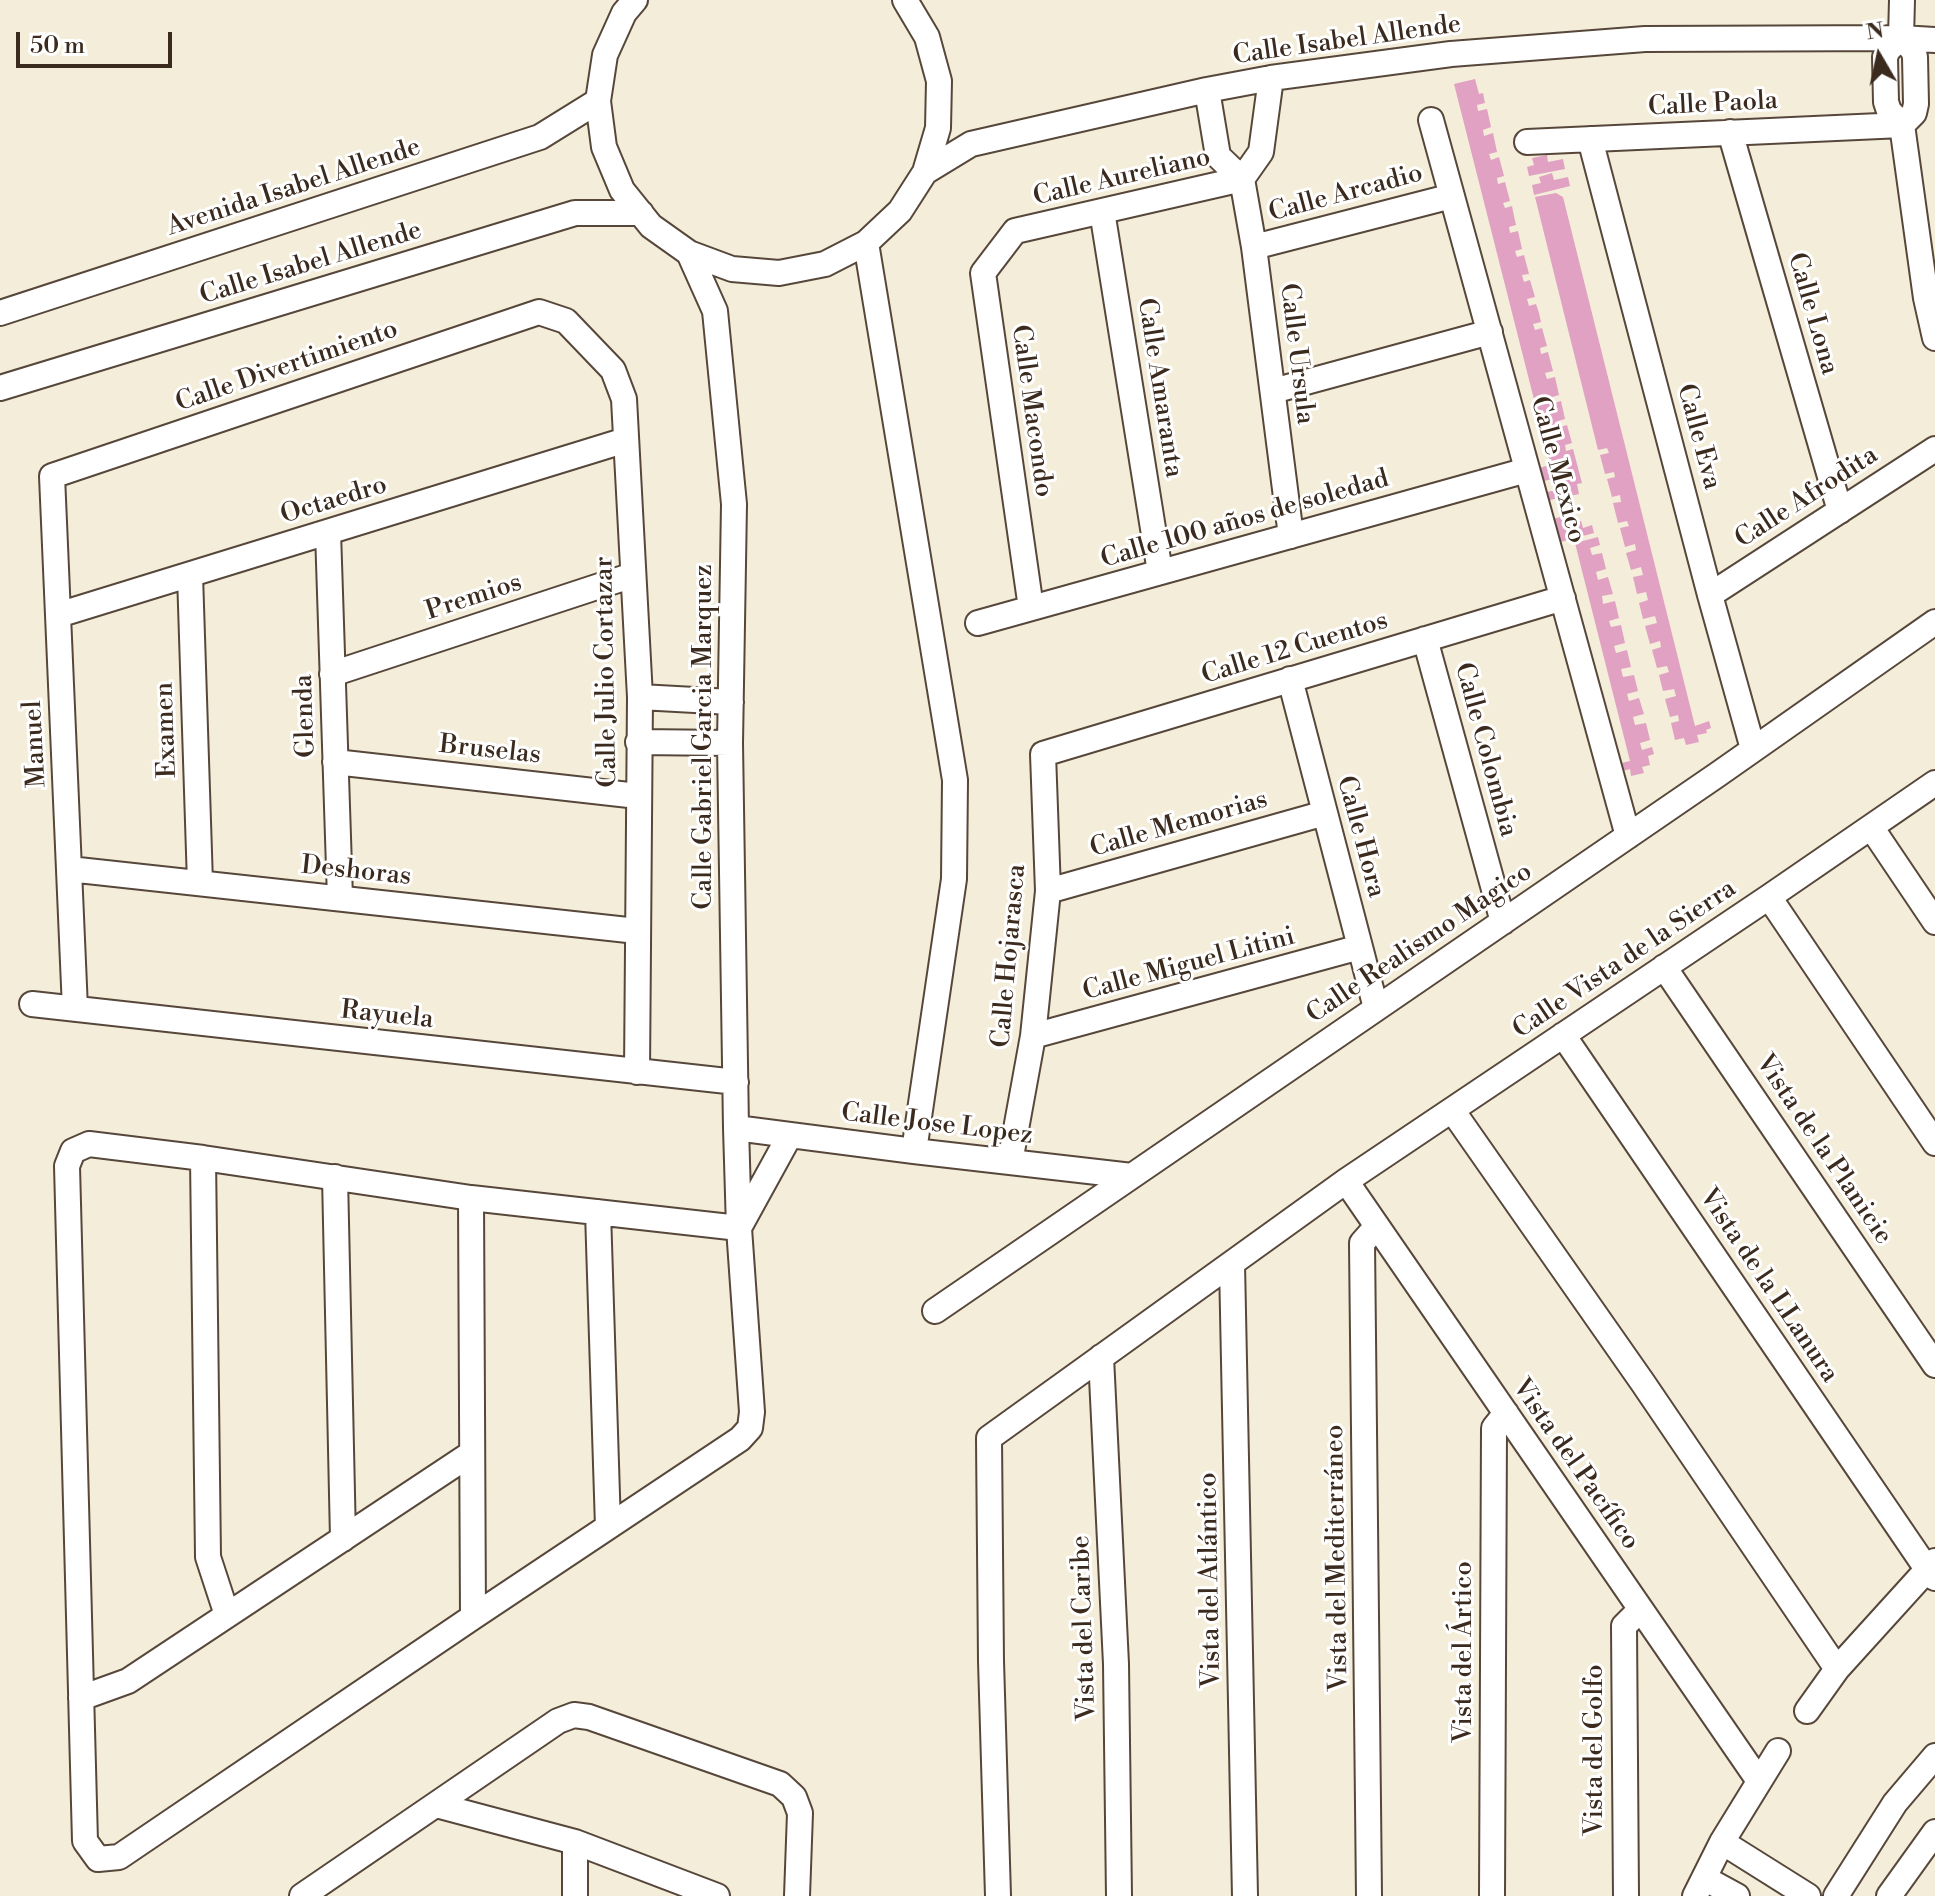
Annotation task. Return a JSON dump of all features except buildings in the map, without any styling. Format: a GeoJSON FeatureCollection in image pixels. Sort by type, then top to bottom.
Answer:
{"type":"FeatureCollection","features":[{"type":"Feature","properties":{"kind":"street"},"geometry":{"type":"LineString","coordinates":[[635,0],[624,13],[605,55],[598,101],[604,147],[622,190],[651,226],[689,253],[732,269],[779,273],[825,264],[866,243],[900,211],[925,172],[938,128],[939,81],[927,37],[905,0]]}},
{"type":"Feature","properties":{"kind":"street"},"geometry":{"type":"LineString","coordinates":[[1902,0],[1901,38],[1885,57],[1886,102],[1889,111],[1902,125],[1935,338]]}},
{"type":"Feature","properties":{"kind":"street","name":"Calle Isabel Allende"},"geometry":{"type":"LineString","coordinates":[[925,172],[971,144],[1207,90],[1271,78],[1451,54],[1645,39],[1935,40]]}},
{"type":"Feature","properties":{"kind":"street"},"geometry":{"type":"LineString","coordinates":[[1207,90],[1218,156],[1242,179],[1261,152],[1271,78]]}},
{"type":"Feature","properties":{"kind":"street","name":"Avenida Isabel Allende"},"geometry":{"type":"LineString","coordinates":[[0,313],[540,137],[598,101]]}},
{"type":"Feature","properties":{"kind":"street","name":"Calle Mexico"},"geometry":{"type":"LineString","coordinates":[[1431,120],[1628,836]]}},
{"type":"Feature","properties":{"kind":"street","name":"Calle Paola"},"geometry":{"type":"LineString","coordinates":[[1527,142],[1902,125]]}},
{"type":"Feature","properties":{"kind":"street","name":"Calle Lona"},"geometry":{"type":"LineString","coordinates":[[1730,132],[1840,511]]}},
{"type":"Feature","properties":{"kind":"street","name":"Calle Eva"},"geometry":{"type":"LineString","coordinates":[[1590,139],[1753,749]]}},
{"type":"Feature","properties":{"kind":"street","name":"Calle Aureliano"},"geometry":{"type":"LineString","coordinates":[[1015,231],[1242,179]]}},
{"type":"Feature","properties":{"kind":"street","name":"Calle Ursula"},"geometry":{"type":"LineString","coordinates":[[1242,179],[1254,247],[1291,536]]}},
{"type":"Feature","properties":{"kind":"street","name":"Calle Arcadio"},"geometry":{"type":"LineString","coordinates":[[1254,247],[1452,196]]}},
{"type":"Feature","properties":{"kind":"street","name":"Calle Amaranta"},"geometry":{"type":"LineString","coordinates":[[1102,211],[1160,572]]}},
{"type":"Feature","properties":{"kind":"street","name":"Calle Isabel Allende"},"geometry":{"type":"LineString","coordinates":[[0,388],[575,213],[641,213]]}},
{"type":"Feature","properties":{"kind":"street","name":"Calle Macondo"},"geometry":{"type":"LineString","coordinates":[[1015,231],[983,273],[1031,608]]}},
{"type":"Feature","properties":{"kind":"street"},"geometry":{"type":"LineString","coordinates":[[866,243],[955,780],[954,879],[914,1151]]}},
{"type":"Feature","properties":{"kind":"street","name":"Calle Gabriel Garcia Marquez"},"geometry":{"type":"LineString","coordinates":[[608,1527],[740,1439],[750,1428],[752,1412],[739,1228],[736,1128],[730,743],[734,504],[715,311],[689,253]]}},
{"type":"Feature","properties":{"kind":"street","name":"Calle Julio Cortazar"},"geometry":{"type":"LineString","coordinates":[[539,312],[566,321],[613,370],[624,399],[640,697],[637,1072]]}},
{"type":"Feature","properties":{"kind":"street","name":"Calle Divertimiento"},"geometry":{"type":"LineString","coordinates":[[52,476],[539,312]]}},
{"type":"Feature","properties":{"kind":"street"},"geometry":{"type":"LineString","coordinates":[[1273,391],[1490,332]]}},
{"type":"Feature","properties":{"kind":"street","name":"Octaedro"},"geometry":{"type":"LineString","coordinates":[[58,615],[626,440]]}},
{"type":"Feature","properties":{"kind":"street","name":"Calle Afrodita"},"geometry":{"type":"LineString","coordinates":[[1710,595],[1935,449]]}},
{"type":"Feature","properties":{"kind":"street","name":"Calle 100 años de soledad"},"geometry":{"type":"LineString","coordinates":[[978,623],[1527,470]]}},
{"type":"Feature","properties":{"kind":"street","name":"Manuel"},"geometry":{"type":"LineString","coordinates":[[52,476],[75,1009]]}},
{"type":"Feature","properties":{"kind":"street","name":"Glenda"},"geometry":{"type":"LineString","coordinates":[[328,532],[340,898]]}},
{"type":"Feature","properties":{"kind":"street","name":"Examen"},"geometry":{"type":"LineString","coordinates":[[190,575],[200,883]]}},
{"type":"Feature","properties":{"kind":"street","name":"Premios"},"geometry":{"type":"LineString","coordinates":[[332,674],[633,575]]}},
{"type":"Feature","properties":{"kind":"street","name":"Calle 12 Cuentos"},"geometry":{"type":"LineString","coordinates":[[1043,754],[1563,598]]}},
{"type":"Feature","properties":{"kind":"street","name":"Calle Realismo Magico"},"geometry":{"type":"LineString","coordinates":[[935,1311],[1935,622]]}},
{"type":"Feature","properties":{"kind":"street","name":"Calle Colombia"},"geometry":{"type":"LineString","coordinates":[[1425,639],[1503,922]]}},
{"type":"Feature","properties":{"kind":"street","name":"Calle Hora"},"geometry":{"type":"LineString","coordinates":[[1290,679],[1376,1008]]}},
{"type":"Feature","properties":{"kind":"street"},"geometry":{"type":"LineString","coordinates":[[640,697],[731,702]]}},
{"type":"Feature","properties":{"kind":"street"},"geometry":{"type":"LineString","coordinates":[[638,742],[730,743]]}},
{"type":"Feature","properties":{"kind":"street","name":"Calle Hojarasca"},"geometry":{"type":"LineString","coordinates":[[1010,1162],[1033,1036],[1048,891],[1043,754]]}},
{"type":"Feature","properties":{"kind":"street","name":"Bruselas"},"geometry":{"type":"LineString","coordinates":[[335,762],[638,796]]}},
{"type":"Feature","properties":{"kind":"street","name":"Calle Vista de la Sierra"},"geometry":{"type":"LineString","coordinates":[[997,1894],[989,1438],[1346,1181],[1935,783]]}},
{"type":"Feature","properties":{"kind":"street","name":"Calle Memorias"},"geometry":{"type":"LineString","coordinates":[[1048,891],[1325,813]]}},
{"type":"Feature","properties":{"kind":"street"},"geometry":{"type":"LineString","coordinates":[[1871,827],[1935,922]]}},
{"type":"Feature","properties":{"kind":"street","name":"Deshoras"},"geometry":{"type":"LineString","coordinates":[[69,869],[637,931]]}},
{"type":"Feature","properties":{"kind":"street"},"geometry":{"type":"LineString","coordinates":[[1769,897],[1935,1143]]}},
{"type":"Feature","properties":{"kind":"street","name":"Calle Miguel Litini"},"geometry":{"type":"LineString","coordinates":[[1033,1036],[1360,947]]}},
{"type":"Feature","properties":{"kind":"street","name":"Vista de la Planicie"},"geometry":{"type":"LineString","coordinates":[[1664,967],[1935,1365]]}},
{"type":"Feature","properties":{"kind":"street","name":"Rayuela"},"geometry":{"type":"LineString","coordinates":[[32,1004],[736,1082]]}},
{"type":"Feature","properties":{"kind":"street","name":"Vista de la LLanura"},"geometry":{"type":"LineString","coordinates":[[1563,1035],[1932,1569]]}},
{"type":"Feature","properties":{"kind":"street"},"geometry":{"type":"LineString","coordinates":[[1452,1110],[1643,1383],[1837,1669]]}},
{"type":"Feature","properties":{"kind":"street","name":"Calle Jose Lopez"},"geometry":{"type":"LineString","coordinates":[[736,1128],[1132,1176]]}},
{"type":"Feature","properties":{"kind":"street"},"geometry":{"type":"LineString","coordinates":[[598,1212],[608,1527],[119,1857],[98,1859],[85,1841],[67,1166],[73,1151],[89,1144],[471,1198],[598,1212],[739,1228],[790,1135]]}},
{"type":"Feature","properties":{"kind":"street"},"geometry":{"type":"LineString","coordinates":[[203,1158],[208,1557],[227,1615]]}},
{"type":"Feature","properties":{"kind":"street"},"geometry":{"type":"LineString","coordinates":[[335,1177],[343,1539]]}},
{"type":"Feature","properties":{"kind":"street","name":"Vista del Pacífico"},"geometry":{"type":"LineString","coordinates":[[1346,1181],[1759,1781]]}},
{"type":"Feature","properties":{"kind":"street"},"geometry":{"type":"LineString","coordinates":[[471,1198],[473,1617]]}},
{"type":"Feature","properties":{"kind":"street","name":"Vista del Mediterráneo"},"geometry":{"type":"LineString","coordinates":[[1369,1896],[1362,1243],[1377,1226]]}},
{"type":"Feature","properties":{"kind":"street","name":"Vista del Atlántico"},"geometry":{"type":"LineString","coordinates":[[1232,1264],[1245,1896]]}},
{"type":"Feature","properties":{"kind":"street","name":"Vista del Caribe"},"geometry":{"type":"LineString","coordinates":[[1101,1357],[1116,1664],[1119,1896]]}},
{"type":"Feature","properties":{"kind":"street","name":"Vista del Ártico"},"geometry":{"type":"LineString","coordinates":[[1492,1896],[1494,1428],[1506,1413]]}},
{"type":"Feature","properties":{"kind":"street"},"geometry":{"type":"LineString","coordinates":[[81,1698],[128,1681],[472,1453]]}},
{"type":"Feature","properties":{"kind":"street"},"geometry":{"type":"LineString","coordinates":[[1807,1711],[1837,1669],[1932,1569]]}},
{"type":"Feature","properties":{"kind":"street","name":"Vista del Golfo"},"geometry":{"type":"LineString","coordinates":[[1626,1896],[1624,1626],[1640,1610]]}},
{"type":"Feature","properties":{"kind":"street"},"geometry":{"type":"LineString","coordinates":[[302,1896],[558,1721],[574,1715],[589,1717],[780,1784],[794,1797],[800,1813],[797,1896]]}},
{"type":"Feature","properties":{"kind":"street"},"geometry":{"type":"LineString","coordinates":[[1737,1896],[1700,1887],[1722,1842],[1778,1751]]}},
{"type":"Feature","properties":{"kind":"street"},"geometry":{"type":"LineString","coordinates":[[1836,1896],[1895,1803],[1935,1756]]}},
{"type":"Feature","properties":{"kind":"street"},"geometry":{"type":"LineString","coordinates":[[436,1805],[575,1842],[717,1896]]}},
{"type":"Feature","properties":{"kind":"street"},"geometry":{"type":"LineString","coordinates":[[1889,1896],[1935,1832]]}},
{"type":"Feature","properties":{"kind":"street"},"geometry":{"type":"LineString","coordinates":[[575,1842],[575,1896]]}},
{"type":"Feature","properties":{"kind":"street"},"geometry":{"type":"LineString","coordinates":[[1722,1842],[1808,1896]]}}]}
